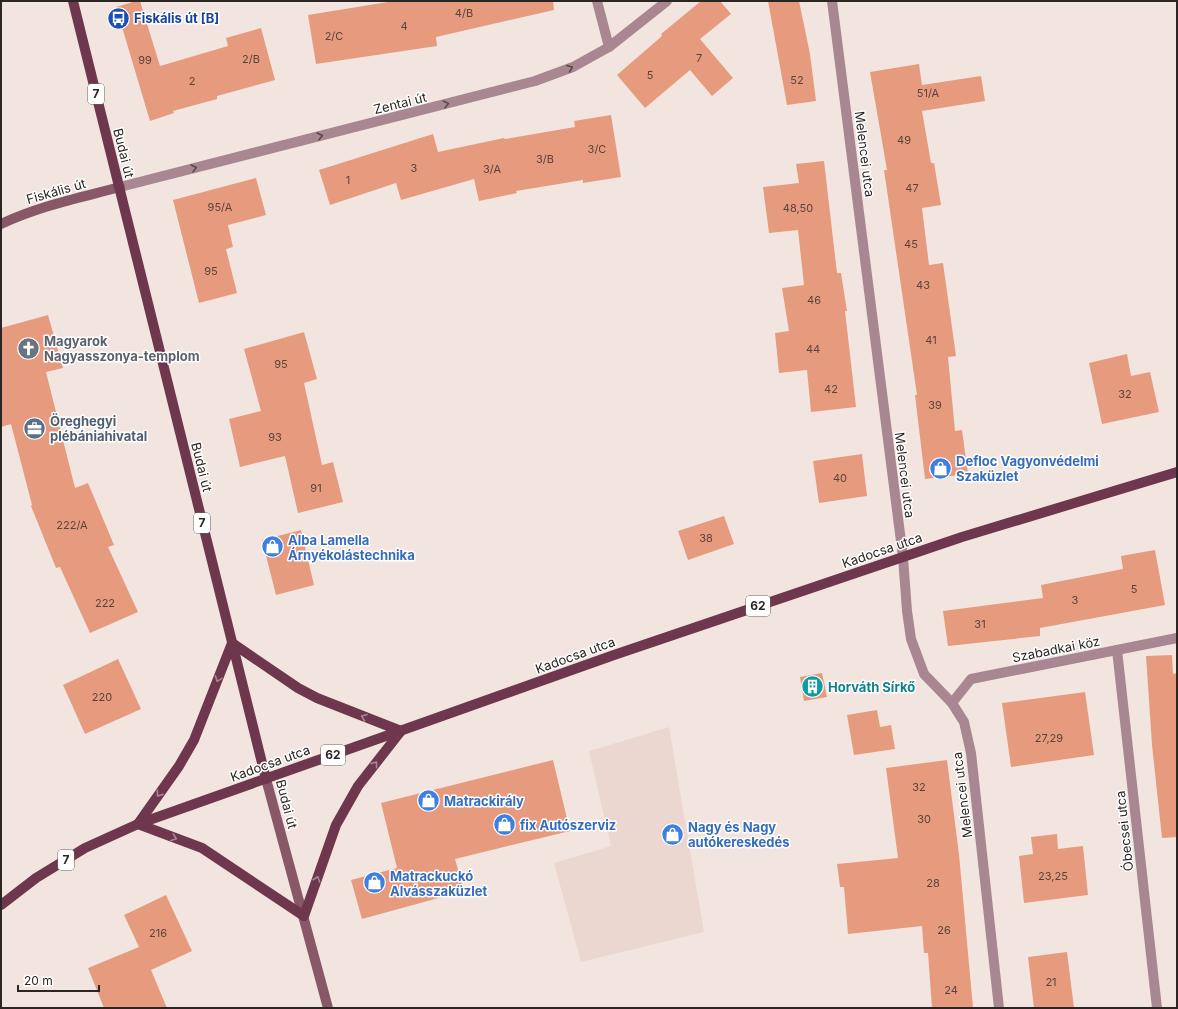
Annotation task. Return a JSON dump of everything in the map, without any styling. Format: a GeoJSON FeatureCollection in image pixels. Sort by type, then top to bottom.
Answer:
{"type":"FeatureCollection","features":[{"type":"Feature","properties":{"kind":"main road","name":"Budai út"},"geometry":{"type":"LineString","coordinates":[[73,1],[266,778],[328,1008]]}},
{"type":"Feature","properties":{"kind":"main road","name":"Fiskális út"},"geometry":{"type":"LineString","coordinates":[[1,224],[23,214],[50,205],[120,187]]}},
{"type":"Feature","properties":{"kind":"main road","name":"Kadocsa utca"},"geometry":{"type":"LineString","coordinates":[[1,905],[36,878],[85,848],[138,824],[614,655],[962,537],[1177,472]]}},
{"type":"Feature","properties":{"kind":"main road"},"geometry":{"type":"LineString","coordinates":[[232,643],[304,691],[401,731],[358,786],[336,825],[304,916],[202,848],[138,824],[179,766],[194,740],[232,643]]}},
{"type":"Feature","properties":{"kind":"street"},"geometry":{"type":"LineString","coordinates":[[597,1],[609,47]]}},
{"type":"Feature","properties":{"kind":"street","name":"Zentai út"},"geometry":{"type":"LineString","coordinates":[[120,187],[536,81],[573,67],[609,47],[667,1]]}},
{"type":"Feature","properties":{"kind":"street","name":"Melencei utca"},"geometry":{"type":"LineString","coordinates":[[832,1],[903,557],[907,611],[911,639],[924,674],[952,703],[964,722],[971,753],[1000,1008]]}},
{"type":"Feature","properties":{"kind":"street","name":"Szabadkai köz"},"geometry":{"type":"LineString","coordinates":[[952,703],[971,679],[1177,638]]}},
{"type":"Feature","properties":{"kind":"street","name":"Óbecsei utca"},"geometry":{"type":"LineString","coordinates":[[1117,650],[1157,1008]]}},
{"type":"Feature","properties":{"kind":"shaded area"},"geometry":{"type":"Polygon","coordinates":[[[669,727],[704,932],[581,962],[554,863],[611,846],[589,751],[669,727]]]}},
{"type":"Feature","properties":{"kind":"building"},"geometry":{"type":"Polygon","coordinates":[[[140,1],[160,66],[228,46],[226,38],[261,28],[275,80],[217,96],[217,99],[173,111],[174,113],[150,121],[116,7],[140,1]]]}},
{"type":"Feature","properties":{"kind":"building"},"geometry":{"type":"Polygon","coordinates":[[[394,1],[553,1],[554,10],[436,37],[437,46],[316,64],[308,15],[394,1]]]}},
{"type":"Feature","properties":{"kind":"building"},"geometry":{"type":"Polygon","coordinates":[[[701,1],[720,1],[731,14],[700,39],[733,78],[712,96],[690,70],[645,108],[617,75],[662,36],[661,34],[701,1]]]}},
{"type":"Feature","properties":{"kind":"building"},"geometry":{"type":"Polygon","coordinates":[[[768,1],[799,1],[810,54],[816,101],[787,105],[768,1]]]}},
{"type":"Feature","properties":{"kind":"building"},"geometry":{"type":"Polygon","coordinates":[[[919,64],[922,85],[981,76],[985,101],[922,111],[931,163],[934,163],[941,205],[922,208],[929,265],[943,263],[956,356],[948,357],[955,431],[962,430],[968,474],[925,479],[915,395],[917,395],[884,170],[887,170],[870,72],[919,64]]]}},
{"type":"Feature","properties":{"kind":"building"},"geometry":{"type":"Polygon","coordinates":[[[611,115],[621,177],[583,183],[583,180],[516,191],[517,193],[479,201],[474,179],[401,200],[396,183],[330,205],[319,170],[433,134],[438,152],[504,138],[575,127],[574,121],[611,115]]]}},
{"type":"Feature","properties":{"kind":"building"},"geometry":{"type":"Polygon","coordinates":[[[824,161],[837,273],[841,273],[847,311],[845,311],[856,407],[811,412],[807,370],[779,373],[775,333],[789,331],[782,288],[804,285],[798,230],[769,233],[763,187],[799,183],[796,164],[824,161]]]}},
{"type":"Feature","properties":{"kind":"building"},"geometry":{"type":"Polygon","coordinates":[[[256,178],[266,215],[228,225],[233,247],[226,249],[237,293],[199,303],[173,200],[256,178]]]}},
{"type":"Feature","properties":{"kind":"building"},"geometry":{"type":"Polygon","coordinates":[[[48,315],[63,368],[46,372],[75,488],[88,483],[114,545],[108,547],[138,612],[90,633],[60,567],[56,568],[31,506],[32,505],[11,424],[1,427],[1,328],[48,315]]]}},
{"type":"Feature","properties":{"kind":"building"},"geometry":{"type":"Polygon","coordinates":[[[304,332],[317,379],[304,383],[322,465],[333,462],[343,502],[298,513],[285,456],[240,467],[229,419],[261,411],[244,349],[304,332]]]}},
{"type":"Feature","properties":{"kind":"building"},"geometry":{"type":"Polygon","coordinates":[[[1127,354],[1131,376],[1150,372],[1159,412],[1102,424],[1089,363],[1127,354]]]}},
{"type":"Feature","properties":{"kind":"building"},"geometry":{"type":"Polygon","coordinates":[[[862,454],[867,496],[819,503],[813,461],[862,454]]]}},
{"type":"Feature","properties":{"kind":"building"},"geometry":{"type":"Polygon","coordinates":[[[724,516],[734,544],[688,560],[678,531],[724,516]]]}},
{"type":"Feature","properties":{"kind":"building"},"geometry":{"type":"Polygon","coordinates":[[[301,530],[314,585],[276,595],[262,540],[301,530]]]}},
{"type":"Feature","properties":{"kind":"building"},"geometry":{"type":"Polygon","coordinates":[[[1155,550],[1165,605],[1040,628],[1040,636],[948,646],[943,611],[1043,598],[1041,585],[1123,569],[1121,556],[1155,550]]]}},
{"type":"Feature","properties":{"kind":"building"},"geometry":{"type":"Polygon","coordinates":[[[1172,655],[1173,674],[1177,673],[1177,837],[1162,838],[1152,745],[1146,656],[1172,655]]]}},
{"type":"Feature","properties":{"kind":"building"},"geometry":{"type":"Polygon","coordinates":[[[118,659],[141,709],[85,734],[63,685],[118,659]]]}},
{"type":"Feature","properties":{"kind":"building","name":"Horváth Sírkő"},"geometry":{"type":"Polygon","coordinates":[[[822,673],[827,697],[804,701],[800,677],[822,673]]]}},
{"type":"Feature","properties":{"kind":"building"},"geometry":{"type":"Polygon","coordinates":[[[1085,692],[1094,755],[1011,767],[1002,703],[1085,692]]]}},
{"type":"Feature","properties":{"kind":"building"},"geometry":{"type":"Polygon","coordinates":[[[877,710],[880,727],[891,725],[895,749],[854,755],[847,715],[877,710]]]}},
{"type":"Feature","properties":{"kind":"building"},"geometry":{"type":"Polygon","coordinates":[[[553,760],[570,831],[455,859],[464,891],[362,919],[351,880],[397,868],[381,803],[553,760]]]}},
{"type":"Feature","properties":{"kind":"building"},"geometry":{"type":"Polygon","coordinates":[[[947,760],[959,854],[973,1008],[932,1008],[928,953],[924,953],[922,926],[848,934],[844,887],[840,887],[837,864],[898,858],[886,768],[947,760]]]}},
{"type":"Feature","properties":{"kind":"building"},"geometry":{"type":"Polygon","coordinates":[[[1057,834],[1058,849],[1083,846],[1088,895],[1024,903],[1019,856],[1033,854],[1031,837],[1057,834]]]}},
{"type":"Feature","properties":{"kind":"building"},"geometry":{"type":"Polygon","coordinates":[[[166,895],[192,951],[151,970],[167,1008],[104,1008],[88,968],[139,947],[124,915],[166,895]]]}},
{"type":"Feature","properties":{"kind":"building"},"geometry":{"type":"Polygon","coordinates":[[[1067,952],[1074,1008],[1034,1008],[1028,957],[1067,952]]]}},
{"type":"Feature","properties":{"kind":"place","name":"Fiskális út [B]"},"geometry":{"type":"Point","coordinates":[119,18]}},
{"type":"Feature","properties":{"kind":"place","name":"Magyarok Nagyasszonya-templom"},"geometry":{"type":"Point","coordinates":[29,348]}},
{"type":"Feature","properties":{"kind":"place","name":"Öreghegyi plébániahivatal"},"geometry":{"type":"Point","coordinates":[35,428]}},
{"type":"Feature","properties":{"kind":"place","name":"Defloc Vagyonvédelmi Szaküzlet"},"geometry":{"type":"Point","coordinates":[941,468]}},
{"type":"Feature","properties":{"kind":"place","name":"Alba Lamella Árnyékolástechnika"},"geometry":{"type":"Point","coordinates":[272,547]}},
{"type":"Feature","properties":{"kind":"place","name":"Horváth Sírkő"},"geometry":{"type":"Point","coordinates":[813,687]}},
{"type":"Feature","properties":{"kind":"place","name":"Matrackirály"},"geometry":{"type":"Point","coordinates":[429,801]}},
{"type":"Feature","properties":{"kind":"place","name":"fix Autószerviz"},"geometry":{"type":"Point","coordinates":[504,825]}},
{"type":"Feature","properties":{"kind":"place","name":"Nagy és Nagy autókereskedés"},"geometry":{"type":"Point","coordinates":[672,834]}},
{"type":"Feature","properties":{"kind":"place","name":"Matrackuckó Alvásszaküzlet"},"geometry":{"type":"Point","coordinates":[374,883]}}]}
